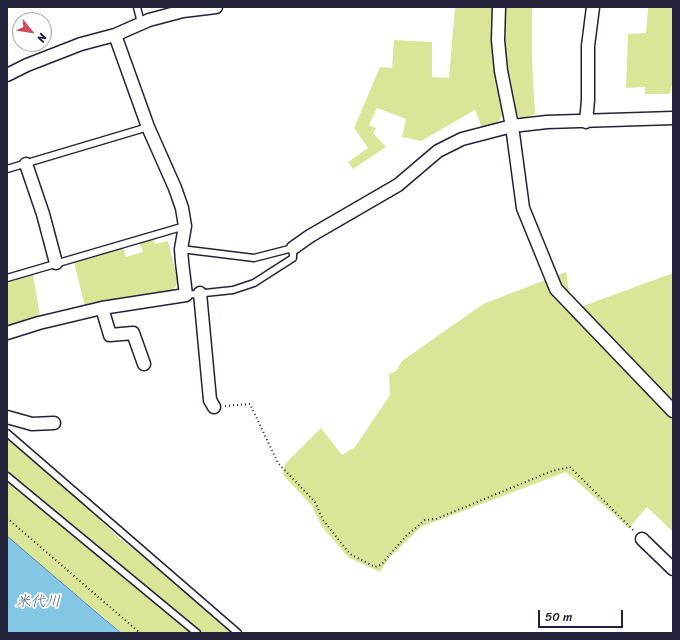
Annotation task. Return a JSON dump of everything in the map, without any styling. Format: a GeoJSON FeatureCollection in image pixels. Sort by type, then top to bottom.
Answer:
{"type":"FeatureCollection","features":[{"type":"Feature","properties":{"kind":"street"},"geometry":{"type":"LineString","coordinates":[[7,75],[26,65],[81,44],[115,35],[141,23],[183,11],[216,7]]}},
{"type":"Feature","properties":{"kind":"street"},"geometry":{"type":"LineString","coordinates":[[499,7],[498,40],[501,71],[512,126],[523,208],[556,289],[673,410]]}},
{"type":"Feature","properties":{"kind":"street"},"geometry":{"type":"LineString","coordinates":[[586,122],[588,100],[588,46],[592,7]]}},
{"type":"Feature","properties":{"kind":"street"},"geometry":{"type":"LineString","coordinates":[[7,333],[38,323],[102,308],[186,295],[181,249],[185,226],[182,208],[175,188],[148,127],[115,35]]}},
{"type":"Feature","properties":{"kind":"street"},"geometry":{"type":"LineString","coordinates":[[293,248],[310,236],[398,185],[438,151],[462,139],[512,126],[547,122],[586,122],[673,118]]}},
{"type":"Feature","properties":{"kind":"street"},"geometry":{"type":"LineString","coordinates":[[26,164],[43,214],[56,263]]}},
{"type":"Feature","properties":{"kind":"street"},"geometry":{"type":"LineString","coordinates":[[200,293],[210,400],[214,406]]}},
{"type":"Feature","properties":{"kind":"street"},"geometry":{"type":"LineString","coordinates":[[102,308],[110,336],[133,333],[144,364]]}},
{"type":"Feature","properties":{"kind":"street"},"geometry":{"type":"LineString","coordinates":[[7,417],[32,424],[54,423]]}},
{"type":"Feature","properties":{"kind":"street"},"geometry":{"type":"LineString","coordinates":[[642,539],[673,569]]}},
{"type":"Feature","properties":{"kind":"lane"},"geometry":{"type":"LineString","coordinates":[[137,7],[141,23]]}},
{"type":"Feature","properties":{"kind":"lane"},"geometry":{"type":"LineString","coordinates":[[7,169],[148,127]]}},
{"type":"Feature","properties":{"kind":"lane"},"geometry":{"type":"LineString","coordinates":[[7,278],[185,226]]}},
{"type":"Feature","properties":{"kind":"lane"},"geometry":{"type":"LineString","coordinates":[[181,249],[254,258],[293,248],[293,258],[254,283],[233,290],[186,295]]}},
{"type":"Feature","properties":{"kind":"lane"},"geometry":{"type":"LineString","coordinates":[[7,433],[238,633]]}},
{"type":"Feature","properties":{"kind":"lane"},"geometry":{"type":"LineString","coordinates":[[7,476],[197,633]]}},
{"type":"Feature","properties":{"kind":"path"},"geometry":{"type":"LineString","coordinates":[[214,406],[250,404],[278,463],[315,502],[323,520],[350,554],[375,568],[381,565],[406,536],[425,520],[436,519],[552,471],[570,467],[642,539]]}},
{"type":"Feature","properties":{"kind":"path"},"geometry":{"type":"LineString","coordinates":[[7,518],[140,633]]}},
{"type":"Feature","properties":{"kind":"green space"},"geometry":{"type":"Polygon","coordinates":[[[455,7],[494,7],[504,112],[498,122],[482,128],[475,110],[421,141],[402,137],[406,119],[377,108],[369,125],[376,128],[373,133],[386,147],[353,169],[348,162],[368,148],[354,128],[380,67],[392,68],[394,40],[432,42],[432,77],[449,78],[455,7]]]}},
{"type":"Feature","properties":{"kind":"green space"},"geometry":{"type":"Polygon","coordinates":[[[504,7],[532,7],[532,59],[535,114],[522,119],[513,110],[503,33],[504,7]]]}},
{"type":"Feature","properties":{"kind":"green space"},"geometry":{"type":"Polygon","coordinates":[[[648,7],[673,7],[673,86],[671,86],[670,94],[645,94],[645,87],[626,88],[628,34],[646,33],[648,7]]]}},
{"type":"Feature","properties":{"kind":"green space"},"geometry":{"type":"Polygon","coordinates":[[[153,236],[155,244],[168,241],[178,282],[173,291],[85,307],[73,258],[122,244],[126,257],[143,252],[139,240],[153,236]]]}},
{"type":"Feature","properties":{"kind":"green space"},"geometry":{"type":"Polygon","coordinates":[[[566,272],[572,310],[673,273],[673,532],[647,507],[629,528],[566,472],[421,527],[389,558],[380,572],[349,558],[322,527],[312,506],[283,475],[285,464],[321,428],[342,455],[355,447],[390,395],[389,374],[396,371],[402,361],[483,304],[566,272]]]}},
{"type":"Feature","properties":{"kind":"green space"},"geometry":{"type":"Polygon","coordinates":[[[33,275],[40,316],[7,326],[7,283],[33,275]]]}},
{"type":"Feature","properties":{"kind":"green space"},"geometry":{"type":"Polygon","coordinates":[[[7,436],[62,483],[118,537],[243,633],[122,633],[7,536],[7,436]]]}},
{"type":"Feature","properties":{"kind":"water","name":"米代川"},"geometry":{"type":"Polygon","coordinates":[[[7,536],[103,618],[121,633],[7,633],[7,536]]]}}]}
